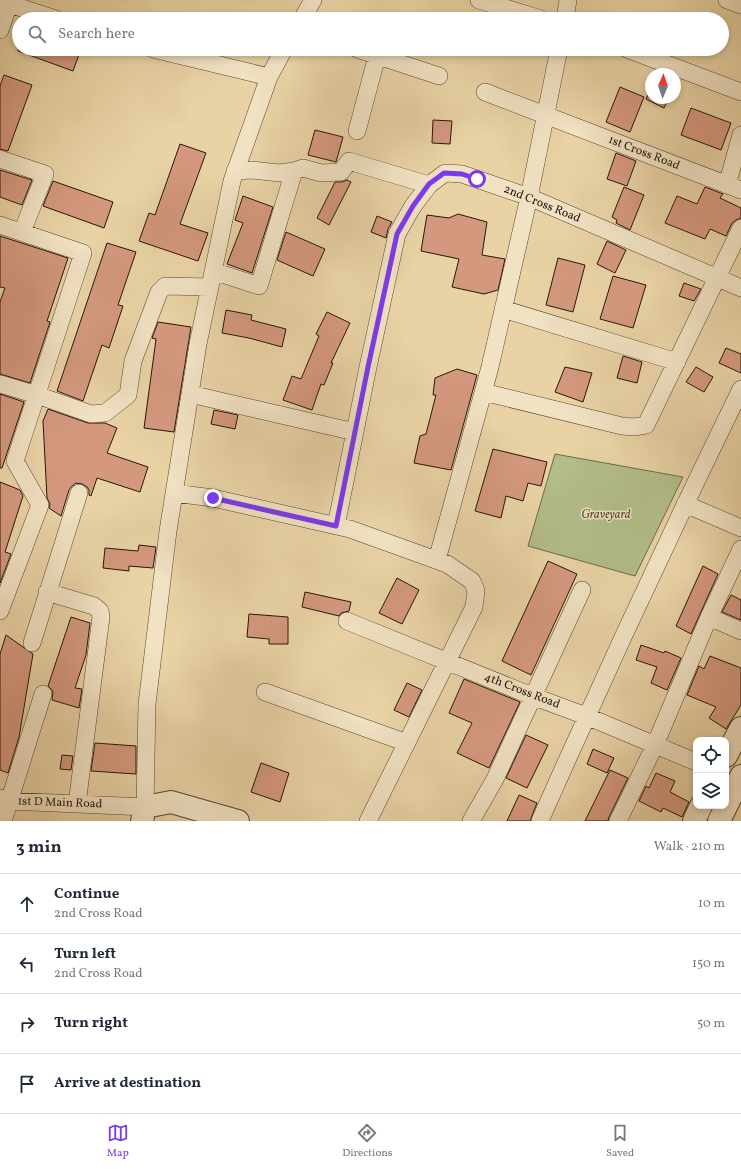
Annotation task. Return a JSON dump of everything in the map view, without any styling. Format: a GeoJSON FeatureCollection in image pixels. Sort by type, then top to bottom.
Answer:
{"type":"FeatureCollection","features":[{"type":"Feature","properties":{"kind":"street"},"geometry":{"type":"LineString","coordinates":[[306,12],[313,0]]}},
{"type":"Feature","properties":{"kind":"street"},"geometry":{"type":"LineString","coordinates":[[479,0],[519,12]]}},
{"type":"Feature","properties":{"kind":"street"},"geometry":{"type":"LineString","coordinates":[[566,12],[568,0]]}},
{"type":"Feature","properties":{"kind":"street"},"geometry":{"type":"LineString","coordinates":[[727,0],[741,5]]}},
{"type":"Feature","properties":{"kind":"street"},"geometry":{"type":"LineString","coordinates":[[0,30],[6,2],[35,12]]}},
{"type":"Feature","properties":{"kind":"street"},"geometry":{"type":"LineString","coordinates":[[182,56],[269,77]]}},
{"type":"Feature","properties":{"kind":"street"},"geometry":{"type":"LineString","coordinates":[[238,821],[171,802],[143,814],[146,704],[168,532],[198,344],[232,181],[269,77],[280,56]]}},
{"type":"Feature","properties":{"kind":"street"},"geometry":{"type":"LineString","coordinates":[[357,131],[377,56],[439,76]]}},
{"type":"Feature","properties":{"kind":"street"},"geometry":{"type":"LineString","coordinates":[[437,560],[483,392],[503,309],[529,197],[558,56]]}},
{"type":"Feature","properties":{"kind":"street"},"geometry":{"type":"LineString","coordinates":[[645,56],[741,92]]}},
{"type":"Feature","properties":{"kind":"street","name":"1st Cross Road"},"geometry":{"type":"LineString","coordinates":[[485,92],[734,188]]}},
{"type":"Feature","properties":{"kind":"street"},"geometry":{"type":"LineString","coordinates":[[734,188],[741,135]]}},
{"type":"Feature","properties":{"kind":"street"},"geometry":{"type":"LineString","coordinates":[[0,159],[45,174],[22,232]]}},
{"type":"Feature","properties":{"kind":"street"},"geometry":{"type":"LineString","coordinates":[[236,171],[252,170],[280,172],[294,171],[303,168],[321,173],[340,172],[349,161],[429,184]]}},
{"type":"Feature","properties":{"kind":"street"},"geometry":{"type":"LineString","coordinates":[[0,384],[91,414],[105,413],[128,395],[133,361],[159,292],[165,286],[212,279],[259,286],[294,171]]}},
{"type":"Feature","properties":{"kind":"street","name":"2nd Cross Road"},"geometry":{"type":"LineString","coordinates":[[336,526],[397,234],[413,206],[429,184],[444,173],[462,174],[529,197],[741,288]]}},
{"type":"Feature","properties":{"kind":"street"},"geometry":{"type":"LineString","coordinates":[[0,225],[83,253],[15,461],[40,505],[0,611]]}},
{"type":"Feature","properties":{"kind":"street"},"geometry":{"type":"LineString","coordinates":[[483,392],[622,426],[634,427],[646,425],[741,228]]}},
{"type":"Feature","properties":{"kind":"street"},"geometry":{"type":"LineString","coordinates":[[503,309],[677,362]]}},
{"type":"Feature","properties":{"kind":"street"},"geometry":{"type":"LineString","coordinates":[[540,821],[586,716],[685,504],[741,389]]}},
{"type":"Feature","properties":{"kind":"street"},"geometry":{"type":"LineString","coordinates":[[190,394],[355,432]]}},
{"type":"Feature","properties":{"kind":"street"},"geometry":{"type":"LineString","coordinates":[[32,643],[79,493]]}},
{"type":"Feature","properties":{"kind":"street"},"geometry":{"type":"LineString","coordinates":[[174,493],[213,498],[350,529],[447,564],[472,581],[476,591],[474,607],[368,821]]}},
{"type":"Feature","properties":{"kind":"street"},"geometry":{"type":"LineString","coordinates":[[685,504],[741,528]]}},
{"type":"Feature","properties":{"kind":"street"},"geometry":{"type":"LineString","coordinates":[[618,821],[655,745],[709,617],[741,549]]}},
{"type":"Feature","properties":{"kind":"street"},"geometry":{"type":"LineString","coordinates":[[471,821],[495,779],[582,590]]}},
{"type":"Feature","properties":{"kind":"street"},"geometry":{"type":"LineString","coordinates":[[47,592],[94,606],[100,611],[101,617],[77,804]]}},
{"type":"Feature","properties":{"kind":"street"},"geometry":{"type":"LineString","coordinates":[[709,617],[741,631]]}},
{"type":"Feature","properties":{"kind":"street","name":"4th Cross Road"},"geometry":{"type":"LineString","coordinates":[[347,621],[532,696],[586,716],[693,761]]}},
{"type":"Feature","properties":{"kind":"street"},"geometry":{"type":"LineString","coordinates":[[264,692],[407,742]]}},
{"type":"Feature","properties":{"kind":"street"},"geometry":{"type":"LineString","coordinates":[[3,821],[4,800],[43,694]]}},
{"type":"Feature","properties":{"kind":"street"},"geometry":{"type":"LineString","coordinates":[[729,750],[741,728]]}},
{"type":"Feature","properties":{"kind":"street"},"geometry":{"type":"LineString","coordinates":[[719,821],[737,778]]}},
{"type":"Feature","properties":{"kind":"street","name":"1st D Main Road"},"geometry":{"type":"LineString","coordinates":[[4,800],[77,804],[143,814]]}},
{"type":"Feature","properties":{"kind":"street"},"geometry":{"type":"LineString","coordinates":[[694,821],[700,809]]}},
{"type":"Feature","properties":{"kind":"green space","name":"Graveyard"},"geometry":{"type":"Polygon","coordinates":[[[555,454],[683,477],[635,576],[528,546],[555,454]]]}},
{"type":"Feature","properties":{"kind":"building"},"geometry":{"type":"Polygon","coordinates":[[[32,56],[78,56],[73,71],[32,56]]]}},
{"type":"Feature","properties":{"kind":"building"},"geometry":{"type":"Polygon","coordinates":[[[4,75],[32,85],[8,151],[0,149],[0,86],[4,75]]]}},
{"type":"Feature","properties":{"kind":"building"},"geometry":{"type":"Polygon","coordinates":[[[620,87],[644,97],[630,132],[606,122],[620,87]]]}},
{"type":"Feature","properties":{"kind":"building"},"geometry":{"type":"Polygon","coordinates":[[[656,104],[666,104],[664,108],[656,104]]]}},
{"type":"Feature","properties":{"kind":"building"},"geometry":{"type":"Polygon","coordinates":[[[691,108],[731,123],[721,150],[681,135],[691,108]]]}},
{"type":"Feature","properties":{"kind":"building"},"geometry":{"type":"Polygon","coordinates":[[[433,120],[452,121],[450,144],[432,143],[433,120]]]}},
{"type":"Feature","properties":{"kind":"building"},"geometry":{"type":"Polygon","coordinates":[[[315,130],[343,137],[336,162],[308,155],[315,130]]]}},
{"type":"Feature","properties":{"kind":"building"},"geometry":{"type":"Polygon","coordinates":[[[180,144],[206,153],[180,224],[208,233],[198,261],[139,241],[149,213],[155,215],[180,144]]]}},
{"type":"Feature","properties":{"kind":"building"},"geometry":{"type":"Polygon","coordinates":[[[616,153],[636,161],[627,186],[607,179],[616,153]]]}},
{"type":"Feature","properties":{"kind":"building"},"geometry":{"type":"Polygon","coordinates":[[[0,170],[32,180],[22,205],[0,197],[0,170]]]}},
{"type":"Feature","properties":{"kind":"building"},"geometry":{"type":"Polygon","coordinates":[[[347,180],[351,182],[329,225],[317,218],[335,182],[347,180]]]}},
{"type":"Feature","properties":{"kind":"building"},"geometry":{"type":"Polygon","coordinates":[[[53,181],[113,202],[104,228],[43,206],[53,181]]]}},
{"type":"Feature","properties":{"kind":"building"},"geometry":{"type":"Polygon","coordinates":[[[624,187],[644,195],[630,230],[616,223],[617,220],[612,217],[624,187]]]}},
{"type":"Feature","properties":{"kind":"building"},"geometry":{"type":"Polygon","coordinates":[[[705,187],[723,194],[720,198],[741,208],[741,218],[732,223],[726,236],[710,229],[705,239],[665,223],[677,196],[697,204],[705,187]]]}},
{"type":"Feature","properties":{"kind":"building"},"geometry":{"type":"Polygon","coordinates":[[[243,196],[273,207],[252,273],[227,264],[243,223],[235,220],[243,196]]]}},
{"type":"Feature","properties":{"kind":"building"},"geometry":{"type":"Polygon","coordinates":[[[458,214],[487,222],[482,255],[505,259],[498,290],[484,294],[452,287],[459,259],[421,251],[427,215],[449,218],[458,214]]]}},
{"type":"Feature","properties":{"kind":"building"},"geometry":{"type":"Polygon","coordinates":[[[377,216],[392,222],[388,229],[386,238],[371,232],[377,216]]]}},
{"type":"Feature","properties":{"kind":"building"},"geometry":{"type":"Polygon","coordinates":[[[286,232],[325,249],[313,276],[277,260],[286,232]]]}},
{"type":"Feature","properties":{"kind":"building"},"geometry":{"type":"Polygon","coordinates":[[[0,236],[68,258],[47,321],[50,322],[30,383],[0,374],[0,302],[5,288],[0,287],[0,236]]]}},
{"type":"Feature","properties":{"kind":"building"},"geometry":{"type":"Polygon","coordinates":[[[607,241],[626,250],[615,273],[597,264],[607,241]]]}},
{"type":"Feature","properties":{"kind":"building"},"geometry":{"type":"Polygon","coordinates":[[[107,243],[136,252],[118,305],[123,306],[109,348],[102,345],[83,401],[57,391],[107,243]]]}},
{"type":"Feature","properties":{"kind":"building"},"geometry":{"type":"Polygon","coordinates":[[[558,258],[585,265],[573,312],[546,305],[558,258]]]}},
{"type":"Feature","properties":{"kind":"building"},"geometry":{"type":"Polygon","coordinates":[[[613,276],[646,285],[633,328],[600,319],[613,276]]]}},
{"type":"Feature","properties":{"kind":"building"},"geometry":{"type":"Polygon","coordinates":[[[684,283],[701,289],[694,301],[679,296],[684,283]]]}},
{"type":"Feature","properties":{"kind":"building"},"geometry":{"type":"Polygon","coordinates":[[[226,310],[252,315],[251,320],[286,329],[282,347],[249,338],[222,333],[226,310]]]}},
{"type":"Feature","properties":{"kind":"building"},"geometry":{"type":"Polygon","coordinates":[[[327,312],[350,323],[331,363],[333,363],[324,385],[321,384],[312,410],[283,400],[292,376],[301,379],[319,336],[316,334],[327,312]]]}},
{"type":"Feature","properties":{"kind":"building"},"geometry":{"type":"Polygon","coordinates":[[[158,322],[191,327],[174,432],[144,428],[156,339],[152,338],[158,322]]]}},
{"type":"Feature","properties":{"kind":"building"},"geometry":{"type":"Polygon","coordinates":[[[726,348],[741,354],[741,373],[719,363],[726,348]]]}},
{"type":"Feature","properties":{"kind":"building"},"geometry":{"type":"Polygon","coordinates":[[[623,356],[642,362],[637,383],[617,378],[623,356]]]}},
{"type":"Feature","properties":{"kind":"building"},"geometry":{"type":"Polygon","coordinates":[[[565,367],[592,373],[583,402],[555,392],[565,367]]]}},
{"type":"Feature","properties":{"kind":"building"},"geometry":{"type":"Polygon","coordinates":[[[696,367],[713,377],[704,392],[686,382],[696,367]]]}},
{"type":"Feature","properties":{"kind":"building"},"geometry":{"type":"Polygon","coordinates":[[[457,369],[477,375],[451,470],[414,463],[420,436],[426,434],[436,395],[433,395],[435,378],[457,369]]]}},
{"type":"Feature","properties":{"kind":"building"},"geometry":{"type":"Polygon","coordinates":[[[0,394],[24,402],[2,468],[0,468],[0,394]]]}},
{"type":"Feature","properties":{"kind":"building"},"geometry":{"type":"Polygon","coordinates":[[[48,409],[88,423],[105,423],[117,428],[107,453],[148,467],[140,492],[97,478],[91,496],[89,495],[89,490],[87,487],[82,484],[76,483],[72,486],[69,490],[61,516],[49,508],[50,504],[47,498],[43,421],[48,409]]]}},
{"type":"Feature","properties":{"kind":"building"},"geometry":{"type":"Polygon","coordinates":[[[214,410],[238,415],[235,429],[211,424],[214,410]]]}},
{"type":"Feature","properties":{"kind":"building"},"geometry":{"type":"Polygon","coordinates":[[[493,449],[547,462],[541,486],[528,483],[523,501],[506,496],[501,518],[475,511],[493,449]]]}},
{"type":"Feature","properties":{"kind":"building"},"geometry":{"type":"Polygon","coordinates":[[[0,482],[20,490],[23,496],[5,552],[11,554],[0,583],[0,482]]]}},
{"type":"Feature","properties":{"kind":"building"},"geometry":{"type":"Polygon","coordinates":[[[139,545],[156,547],[153,568],[129,566],[129,571],[103,568],[105,548],[138,551],[139,545]]]}},
{"type":"Feature","properties":{"kind":"building"},"geometry":{"type":"Polygon","coordinates":[[[548,561],[577,574],[531,675],[502,661],[548,561]]]}},
{"type":"Feature","properties":{"kind":"building"},"geometry":{"type":"Polygon","coordinates":[[[703,566],[718,574],[691,634],[676,626],[703,566]]]}},
{"type":"Feature","properties":{"kind":"building"},"geometry":{"type":"Polygon","coordinates":[[[397,578],[419,590],[402,624],[379,613],[397,578]]]}},
{"type":"Feature","properties":{"kind":"building"},"geometry":{"type":"Polygon","coordinates":[[[305,592],[351,602],[349,611],[341,613],[339,616],[302,607],[305,592]]]}},
{"type":"Feature","properties":{"kind":"building"},"geometry":{"type":"Polygon","coordinates":[[[731,595],[741,600],[741,620],[722,612],[731,595]]]}},
{"type":"Feature","properties":{"kind":"building"},"geometry":{"type":"Polygon","coordinates":[[[249,614],[288,617],[288,644],[269,644],[269,639],[247,637],[249,614]]]}},
{"type":"Feature","properties":{"kind":"building"},"geometry":{"type":"Polygon","coordinates":[[[71,617],[90,623],[86,655],[75,688],[82,689],[79,708],[52,700],[53,691],[48,686],[71,617]]]}},
{"type":"Feature","properties":{"kind":"building"},"geometry":{"type":"Polygon","coordinates":[[[6,635],[33,654],[19,737],[8,773],[0,770],[0,654],[6,635]]]}},
{"type":"Feature","properties":{"kind":"building"},"geometry":{"type":"Polygon","coordinates":[[[641,645],[664,653],[665,651],[681,658],[667,690],[651,683],[657,667],[636,660],[641,645]]]}},
{"type":"Feature","properties":{"kind":"building"},"geometry":{"type":"Polygon","coordinates":[[[710,656],[741,668],[741,705],[726,729],[709,718],[716,707],[687,695],[699,666],[704,669],[710,656]]]}},
{"type":"Feature","properties":{"kind":"building"},"geometry":{"type":"Polygon","coordinates":[[[464,679],[520,702],[489,768],[457,753],[472,723],[449,713],[464,679]]]}},
{"type":"Feature","properties":{"kind":"building"},"geometry":{"type":"Polygon","coordinates":[[[407,683],[422,690],[409,717],[394,710],[407,683]]]}},
{"type":"Feature","properties":{"kind":"building"},"geometry":{"type":"Polygon","coordinates":[[[526,735],[548,745],[527,788],[506,778],[526,735]]]}},
{"type":"Feature","properties":{"kind":"building"},"geometry":{"type":"Polygon","coordinates":[[[95,743],[136,746],[136,774],[91,771],[95,743]]]}},
{"type":"Feature","properties":{"kind":"building"},"geometry":{"type":"Polygon","coordinates":[[[593,749],[614,758],[607,773],[587,764],[593,749]]]}},
{"type":"Feature","properties":{"kind":"building"},"geometry":{"type":"Polygon","coordinates":[[[62,755],[73,756],[71,770],[60,769],[62,755]]]}},
{"type":"Feature","properties":{"kind":"building"},"geometry":{"type":"Polygon","coordinates":[[[261,763],[289,773],[280,802],[251,792],[261,763]]]}},
{"type":"Feature","properties":{"kind":"building"},"geometry":{"type":"Polygon","coordinates":[[[610,770],[628,778],[608,821],[585,821],[610,770]]]}},
{"type":"Feature","properties":{"kind":"building"},"geometry":{"type":"Polygon","coordinates":[[[656,773],[675,781],[670,792],[689,802],[682,817],[663,808],[661,812],[639,801],[646,786],[649,788],[656,773]]]}},
{"type":"Feature","properties":{"kind":"building"},"geometry":{"type":"Polygon","coordinates":[[[519,795],[537,803],[530,821],[507,821],[519,795]]]}},
{"type":"Feature","properties":{"kind":"route"},"geometry":{"type":"LineString","coordinates":[[213,498],[336,526],[397,234],[413,206],[429,184],[444,173],[462,174],[477,179]]}}]}
